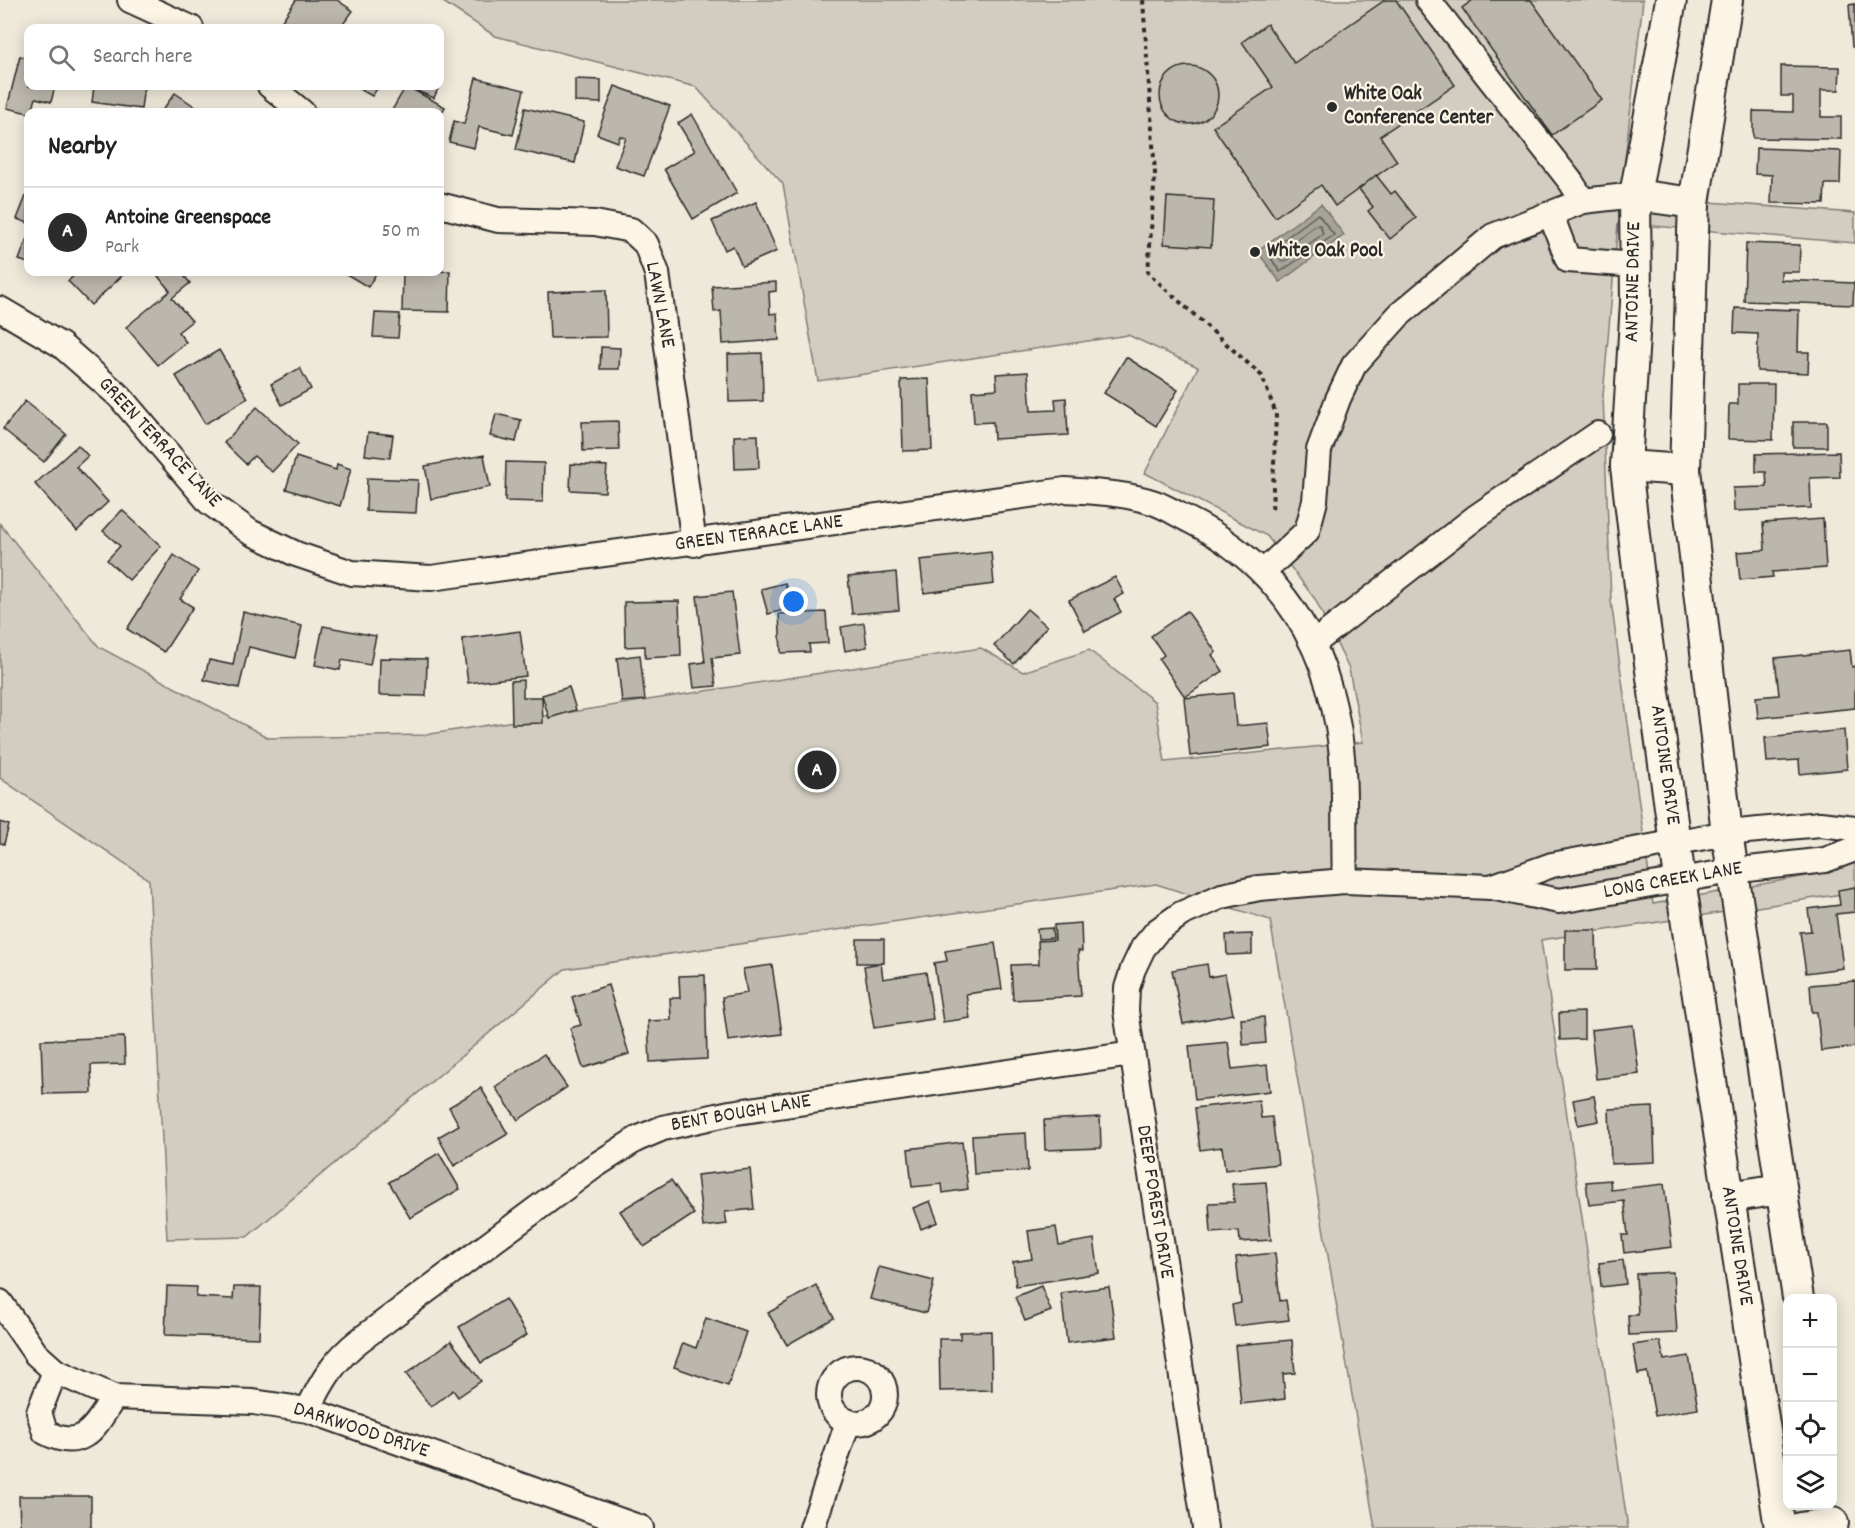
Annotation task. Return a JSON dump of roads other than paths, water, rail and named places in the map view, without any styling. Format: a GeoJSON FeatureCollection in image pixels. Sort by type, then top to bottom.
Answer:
{"type":"FeatureCollection","features":[{"type":"Feature","properties":{"kind":"main road","name":"ANTOINE DRIVE"},"geometry":{"type":"LineString","coordinates":[[1671,0],[1635,195],[1636,265],[1626,466],[1644,620],[1680,879],[1780,1528]]}},
{"type":"Feature","properties":{"kind":"main road"},"geometry":{"type":"LineString","coordinates":[[1727,0],[1694,203],[1685,470],[1726,833],[1797,1294]]}},
{"type":"Feature","properties":{"kind":"main road"},"geometry":{"type":"LineString","coordinates":[[1635,195],[1694,203]]}},
{"type":"Feature","properties":{"kind":"main road"},"geometry":{"type":"LineString","coordinates":[[1626,466],[1685,470]]}},
{"type":"Feature","properties":{"kind":"main road"},"geometry":{"type":"LineString","coordinates":[[1728,1197],[1781,1189]]}},
{"type":"Feature","properties":{"kind":"main road"},"geometry":{"type":"LineString","coordinates":[[1800,1528],[1833,1519]]}},
{"type":"Feature","properties":{"kind":"street"},"geometry":{"type":"LineString","coordinates":[[130,0],[182,24]]}},
{"type":"Feature","properties":{"kind":"street"},"geometry":{"type":"LineString","coordinates":[[1428,0],[1583,201]]}},
{"type":"Feature","properties":{"kind":"street"},"geometry":{"type":"LineString","coordinates":[[275,90],[297,108]]}},
{"type":"Feature","properties":{"kind":"street"},"geometry":{"type":"LineString","coordinates":[[1263,572],[1307,531],[1315,501],[1319,450],[1354,365],[1399,315],[1493,236],[1583,201],[1635,195]]}},
{"type":"Feature","properties":{"kind":"street","name":"LAWN LANE"},"geometry":{"type":"LineString","coordinates":[[444,206],[498,220],[595,223],[631,230],[646,244],[657,273],[694,544]]}},
{"type":"Feature","properties":{"kind":"street"},"geometry":{"type":"LineString","coordinates":[[1551,215],[1568,260],[1636,265]]}},
{"type":"Feature","properties":{"kind":"street","name":"GREEN TERRACE LANE"},"geometry":{"type":"LineString","coordinates":[[0,309],[61,345],[119,396],[209,502],[250,532],[296,554],[352,573],[431,578],[694,544],[1065,490],[1114,493],[1155,503],[1212,532],[1255,563],[1291,604],[1314,643],[1338,726],[1345,881]]}},
{"type":"Feature","properties":{"kind":"street"},"geometry":{"type":"LineString","coordinates":[[1314,643],[1476,517],[1598,434]]}},
{"type":"Feature","properties":{"kind":"street","name":"LONG CREEK LANE"},"geometry":{"type":"LineString","coordinates":[[1491,887],[1552,865],[1726,833],[1820,824],[1855,828]]}},
{"type":"Feature","properties":{"kind":"street","name":"LONG CREEK LANE"},"geometry":{"type":"LineString","coordinates":[[1198,904],[1259,888],[1345,881],[1491,887],[1559,901],[1732,871],[1826,860],[1855,849]]}},
{"type":"Feature","properties":{"kind":"street","name":"DEEP FOREST DRIVE"},"geometry":{"type":"LineString","coordinates":[[1198,904],[1157,931],[1143,948],[1132,969],[1127,988],[1126,1011],[1205,1528]]}},
{"type":"Feature","properties":{"kind":"street","name":"BENT BOUGH LANE"},"geometry":{"type":"LineString","coordinates":[[308,1410],[326,1373],[347,1350],[594,1167],[637,1139],[663,1128],[730,1113],[1132,1054]]}},
{"type":"Feature","properties":{"kind":"street","name":"DARKWOOD DRIVE"},"geometry":{"type":"LineString","coordinates":[[0,1302],[36,1354],[55,1371],[114,1398],[253,1402],[308,1410],[641,1528]]}},
{"type":"Feature","properties":{"kind":"street"},"geometry":{"type":"LineString","coordinates":[[55,1371],[39,1412],[45,1432],[60,1441],[75,1441],[93,1430],[114,1398]]}},
{"type":"Feature","properties":{"kind":"street"},"geometry":{"type":"LineString","coordinates":[[812,1528],[848,1422]]}},
{"type":"Feature","properties":{"kind":"water"},"geometry":{"type":"Polygon","coordinates":[[[1321,204],[1344,235],[1280,282],[1257,251],[1321,204]]]}},
{"type":"Feature","properties":{"kind":"place","name":"White Oak Conference Center"},"geometry":{"type":"Point","coordinates":[1332,107]}},
{"type":"Feature","properties":{"kind":"place","name":"White Oak Pool"},"geometry":{"type":"Point","coordinates":[1255,252]}},
{"type":"Feature","properties":{"kind":"place","name":"Antoine Greenspace"},"geometry":{"type":"Point","coordinates":[817,770]}}]}
